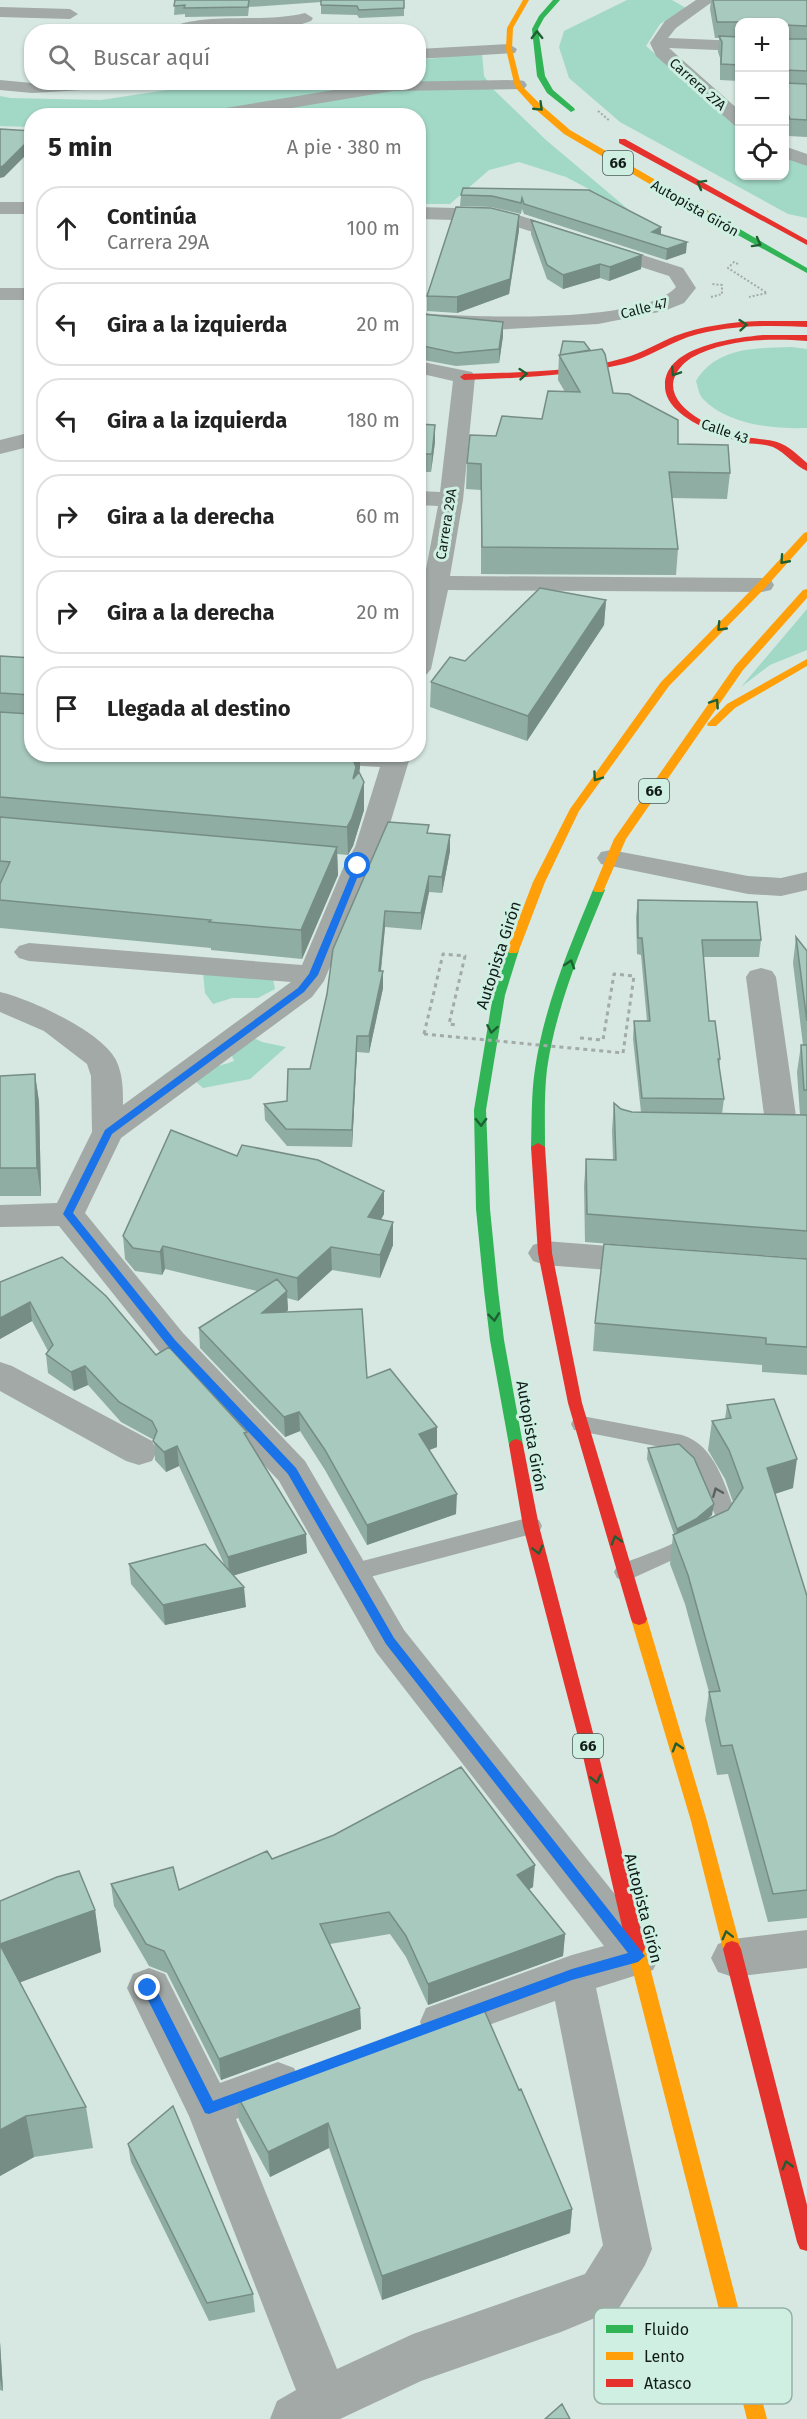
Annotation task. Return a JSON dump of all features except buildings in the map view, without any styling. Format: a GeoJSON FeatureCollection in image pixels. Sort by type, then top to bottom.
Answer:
{"type":"FeatureCollection","features":[{"type":"Feature","properties":{"kind":"main road","name":"Autopista Girón"},"geometry":{"type":"LineString","coordinates":[[526,0],[510,28],[509,48],[518,85],[537,106],[567,132],[670,194],[807,271]]}},
{"type":"Feature","properties":{"kind":"main road"},"geometry":{"type":"LineString","coordinates":[[557,0],[541,17],[535,29],[541,76],[550,91],[565,106],[584,118]]}},
{"type":"Feature","properties":{"kind":"main road","name":"Autopista Girón"},"geometry":{"type":"LineString","coordinates":[[613,130],[807,243]]}},
{"type":"Feature","properties":{"kind":"main road"},"geometry":{"type":"LineString","coordinates":[[770,222],[807,231]]}},
{"type":"Feature","properties":{"kind":"main road"},"geometry":{"type":"LineString","coordinates":[[464,377],[537,373],[606,363],[648,354],[686,336],[727,326],[764,323],[807,324]]}},
{"type":"Feature","properties":{"kind":"main road","name":"Calle 43"},"geometry":{"type":"LineString","coordinates":[[807,338],[774,337],[721,343],[684,360],[673,371],[668,384],[671,397],[681,410],[697,421],[719,432],[774,444],[807,468]]}},
{"type":"Feature","properties":{"kind":"main road"},"geometry":{"type":"LineString","coordinates":[[695,368],[723,351],[752,345],[784,343],[807,345]]}},
{"type":"Feature","properties":{"kind":"main road","name":"Calle 43"},"geometry":{"type":"LineString","coordinates":[[697,405],[716,418],[744,429],[788,436]]}},
{"type":"Feature","properties":{"kind":"main road","name":"Autopista Girón"},"geometry":{"type":"LineString","coordinates":[[728,2308],[638,1956],[590,1752],[531,1526],[497,1341],[483,1209],[480,1110],[499,995],[512,952],[539,882],[574,810],[665,684],[762,585],[807,535]]}},
{"type":"Feature","properties":{"kind":"main road","name":"66"},"geometry":{"type":"LineString","coordinates":[[803,2214],[733,1958],[699,1821],[575,1403],[546,1253],[537,1158],[542,1070],[548,1035],[574,952],[620,839],[739,668],[807,592]]}},
{"type":"Feature","properties":{"kind":"main road"},"geometry":{"type":"LineString","coordinates":[[678,757],[731,706],[807,662]]}},
{"type":"Feature","properties":{"kind":"main road","name":"Autopista Girón"},"geometry":{"type":"LineString","coordinates":[[753,2404],[757,2419]]}},
{"type":"Feature","properties":{"kind":"street","name":"Carrera 27A"},"geometry":{"type":"LineString","coordinates":[[706,2],[669,26],[660,34],[658,43],[662,51],[735,117]]}},
{"type":"Feature","properties":{"kind":"street"},"geometry":{"type":"LineString","coordinates":[[0,12],[70,14]]}},
{"type":"Feature","properties":{"kind":"street"},"geometry":{"type":"LineString","coordinates":[[240,24],[290,23],[305,18]]}},
{"type":"Feature","properties":{"kind":"street"},"geometry":{"type":"LineString","coordinates":[[658,43],[735,46]]}},
{"type":"Feature","properties":{"kind":"street"},"geometry":{"type":"LineString","coordinates":[[426,53],[509,48]]}},
{"type":"Feature","properties":{"kind":"street"},"geometry":{"type":"LineString","coordinates":[[0,85],[24,87]]}},
{"type":"Feature","properties":{"kind":"street"},"geometry":{"type":"LineString","coordinates":[[426,86],[518,85]]}},
{"type":"Feature","properties":{"kind":"street"},"geometry":{"type":"LineString","coordinates":[[702,89],[730,91]]}},
{"type":"Feature","properties":{"kind":"street"},"geometry":{"type":"LineString","coordinates":[[257,108],[368,90]]}},
{"type":"Feature","properties":{"kind":"street"},"geometry":{"type":"LineString","coordinates":[[789,142],[807,143]]}},
{"type":"Feature","properties":{"kind":"street"},"geometry":{"type":"LineString","coordinates":[[789,153],[807,160]]}},
{"type":"Feature","properties":{"kind":"street"},"geometry":{"type":"LineString","coordinates":[[0,208],[24,208]]}},
{"type":"Feature","properties":{"kind":"street","name":"Calle 47"},"geometry":{"type":"LineString","coordinates":[[426,213],[491,215],[515,220],[676,272],[686,288],[685,294],[677,300],[654,308],[605,317],[491,324],[426,320]]}},
{"type":"Feature","properties":{"kind":"street"},"geometry":{"type":"LineString","coordinates":[[0,294],[24,294]]}},
{"type":"Feature","properties":{"kind":"street"},"geometry":{"type":"LineString","coordinates":[[426,369],[464,377]]}},
{"type":"Feature","properties":{"kind":"street","name":"Carrera 29A"},"geometry":{"type":"LineString","coordinates":[[426,633],[451,500],[464,377]]}},
{"type":"Feature","properties":{"kind":"street"},"geometry":{"type":"LineString","coordinates":[[0,447],[24,441]]}},
{"type":"Feature","properties":{"kind":"street"},"geometry":{"type":"LineString","coordinates":[[426,498],[451,500]]}},
{"type":"Feature","properties":{"kind":"street"},"geometry":{"type":"LineString","coordinates":[[437,584],[762,585]]}},
{"type":"Feature","properties":{"kind":"street"},"geometry":{"type":"LineString","coordinates":[[108,1132],[301,990],[313,975],[346,865],[369,847],[395,762]]}},
{"type":"Feature","properties":{"kind":"street"},"geometry":{"type":"LineString","coordinates":[[611,858],[748,885],[781,887],[807,881]]}},
{"type":"Feature","properties":{"kind":"street"},"geometry":{"type":"LineString","coordinates":[[29,951],[313,975]]}},
{"type":"Feature","properties":{"kind":"street"},"geometry":{"type":"LineString","coordinates":[[747,1129],[795,1130],[761,977]]}},
{"type":"Feature","properties":{"kind":"street"},"geometry":{"type":"LineString","coordinates":[[0,1001],[55,1024],[100,1059],[107,1076],[108,1132],[68,1214]]}},
{"type":"Feature","properties":{"kind":"street"},"geometry":{"type":"LineString","coordinates":[[0,1216],[68,1214]]}},
{"type":"Feature","properties":{"kind":"street"},"geometry":{"type":"LineString","coordinates":[[68,1214],[171,1342],[292,1471],[390,1641],[638,1956],[572,1974],[407,2035]]}},
{"type":"Feature","properties":{"kind":"street"},"geometry":{"type":"LineString","coordinates":[[546,1253],[678,1263]]}},
{"type":"Feature","properties":{"kind":"street"},"geometry":{"type":"LineString","coordinates":[[0,1375],[139,1451]]}},
{"type":"Feature","properties":{"kind":"street"},"geometry":{"type":"LineString","coordinates":[[733,1958],[807,1950]]}},
{"type":"Feature","properties":{"kind":"street"},"geometry":{"type":"LineString","coordinates":[[148,1988],[209,2108],[310,2409],[413,2360],[561,2308],[602,2291],[628,2249],[572,1974]]}},
{"type":"Feature","properties":{"kind":"street"},"geometry":{"type":"LineString","coordinates":[[209,2108],[319,2068]]}},
{"type":"Feature","properties":{"kind":"lane"},"geometry":{"type":"LineString","coordinates":[[582,1424],[682,1443],[704,1462],[726,1516],[715,1531],[625,1572]]}},
{"type":"Feature","properties":{"kind":"lane"},"geometry":{"type":"LineString","coordinates":[[351,1573],[531,1526]]}},
{"type":"Feature","properties":{"kind":"path"},"geometry":{"type":"LineString","coordinates":[[596,109],[613,130]]}},
{"type":"Feature","properties":{"kind":"path"},"geometry":{"type":"LineString","coordinates":[[449,1024],[465,956],[444,954],[424,1034],[623,1053],[634,976],[614,974],[603,1040]]}},
{"type":"Feature","properties":{"kind":"green space"},"geometry":{"type":"Polygon","coordinates":[[[627,0],[672,0],[686,8],[660,24],[646,46],[735,124],[735,180],[789,180],[789,159],[807,166],[807,218],[788,214],[620,122],[569,78],[559,47],[564,31],[627,0]]]}},
{"type":"Feature","properties":{"kind":"green space"},"geometry":{"type":"Polygon","coordinates":[[[482,53],[484,76],[494,90],[546,140],[629,210],[566,177],[519,162],[489,170],[450,204],[426,204],[426,108],[24,108],[24,127],[0,126],[0,96],[101,100],[167,90],[426,90],[426,59],[482,53]]]}},
{"type":"Feature","properties":{"kind":"green space"},"geometry":{"type":"Polygon","coordinates":[[[792,347],[807,349],[807,428],[780,428],[738,420],[713,408],[700,395],[696,381],[714,361],[751,349],[792,347]]]}},
{"type":"Feature","properties":{"kind":"green space"},"geometry":{"type":"Polygon","coordinates":[[[807,609],[807,650],[770,665],[741,687],[807,609]]]}},
{"type":"Feature","properties":{"kind":"green space"},"geometry":{"type":"Polygon","coordinates":[[[203,973],[272,974],[275,989],[258,998],[232,998],[213,1004],[205,993],[203,973]]]}},
{"type":"Feature","properties":{"kind":"green space"},"geometry":{"type":"Polygon","coordinates":[[[252,1037],[262,1042],[286,1047],[250,1079],[203,1088],[193,1079],[209,1068],[234,1061],[230,1051],[252,1037]]]}},
{"type":"Feature","properties":{"kind":"traffic: fast"},"geometry":{"type":"LineString","coordinates":[[557,0],[541,17],[535,29],[541,76],[550,91],[571,110]]}},
{"type":"Feature","properties":{"kind":"traffic: fast"},"geometry":{"type":"LineString","coordinates":[[728,226],[807,271]]}},
{"type":"Feature","properties":{"kind":"traffic: fast"},"geometry":{"type":"LineString","coordinates":[[538,1147],[540,1078],[545,1046],[565,978],[599,890]]}},
{"type":"Feature","properties":{"kind":"traffic: fast"},"geometry":{"type":"LineString","coordinates":[[513,950],[499,995],[480,1110],[483,1209],[491,1290],[497,1340],[516,1445]]}},
{"type":"Feature","properties":{"kind":"traffic: slow"},"geometry":{"type":"LineString","coordinates":[[526,0],[510,28],[509,49],[518,85],[537,106],[567,132],[728,226]]}},
{"type":"Feature","properties":{"kind":"traffic: slow"},"geometry":{"type":"LineString","coordinates":[[513,950],[539,882],[574,811],[665,684],[762,585],[807,535]]}},
{"type":"Feature","properties":{"kind":"traffic: slow"},"geometry":{"type":"LineString","coordinates":[[599,890],[620,839],[739,668],[807,592]]}},
{"type":"Feature","properties":{"kind":"traffic: slow"},"geometry":{"type":"LineString","coordinates":[[712,724],[731,706],[807,662]]}},
{"type":"Feature","properties":{"kind":"traffic: slow"},"geometry":{"type":"LineString","coordinates":[[639,1619],[699,1821],[732,1949]]}},
{"type":"Feature","properties":{"kind":"traffic: slow"},"geometry":{"type":"LineString","coordinates":[[636,1948],[728,2308]]}},
{"type":"Feature","properties":{"kind":"traffic: slow"},"geometry":{"type":"LineString","coordinates":[[753,2404],[757,2419]]}},
{"type":"Feature","properties":{"kind":"traffic: jam"},"geometry":{"type":"LineString","coordinates":[[622,141],[807,243]]}},
{"type":"Feature","properties":{"kind":"traffic: jam"},"geometry":{"type":"LineString","coordinates":[[464,377],[545,373],[604,365],[624,361],[684,336],[714,328],[760,323],[807,324]]}},
{"type":"Feature","properties":{"kind":"traffic: jam"},"geometry":{"type":"LineString","coordinates":[[807,338],[748,339],[705,349],[683,360],[674,370],[669,382],[669,393],[675,403],[697,421],[710,428],[747,440],[774,444],[790,453],[807,468]]}},
{"type":"Feature","properties":{"kind":"traffic: jam"},"geometry":{"type":"LineString","coordinates":[[538,1147],[545,1253],[575,1403],[639,1619]]}},
{"type":"Feature","properties":{"kind":"traffic: jam"},"geometry":{"type":"LineString","coordinates":[[516,1445],[531,1526],[590,1752],[636,1948]]}},
{"type":"Feature","properties":{"kind":"traffic: jam"},"geometry":{"type":"LineString","coordinates":[[732,1949],[807,2242]]}},
{"type":"Feature","properties":{"kind":"route"},"geometry":{"type":"LineString","coordinates":[[148,1988],[209,2108],[572,1974],[638,1956],[390,1641],[292,1471],[171,1342],[68,1214],[108,1132],[209,1060],[301,990],[313,975],[358,866]]}}]}
